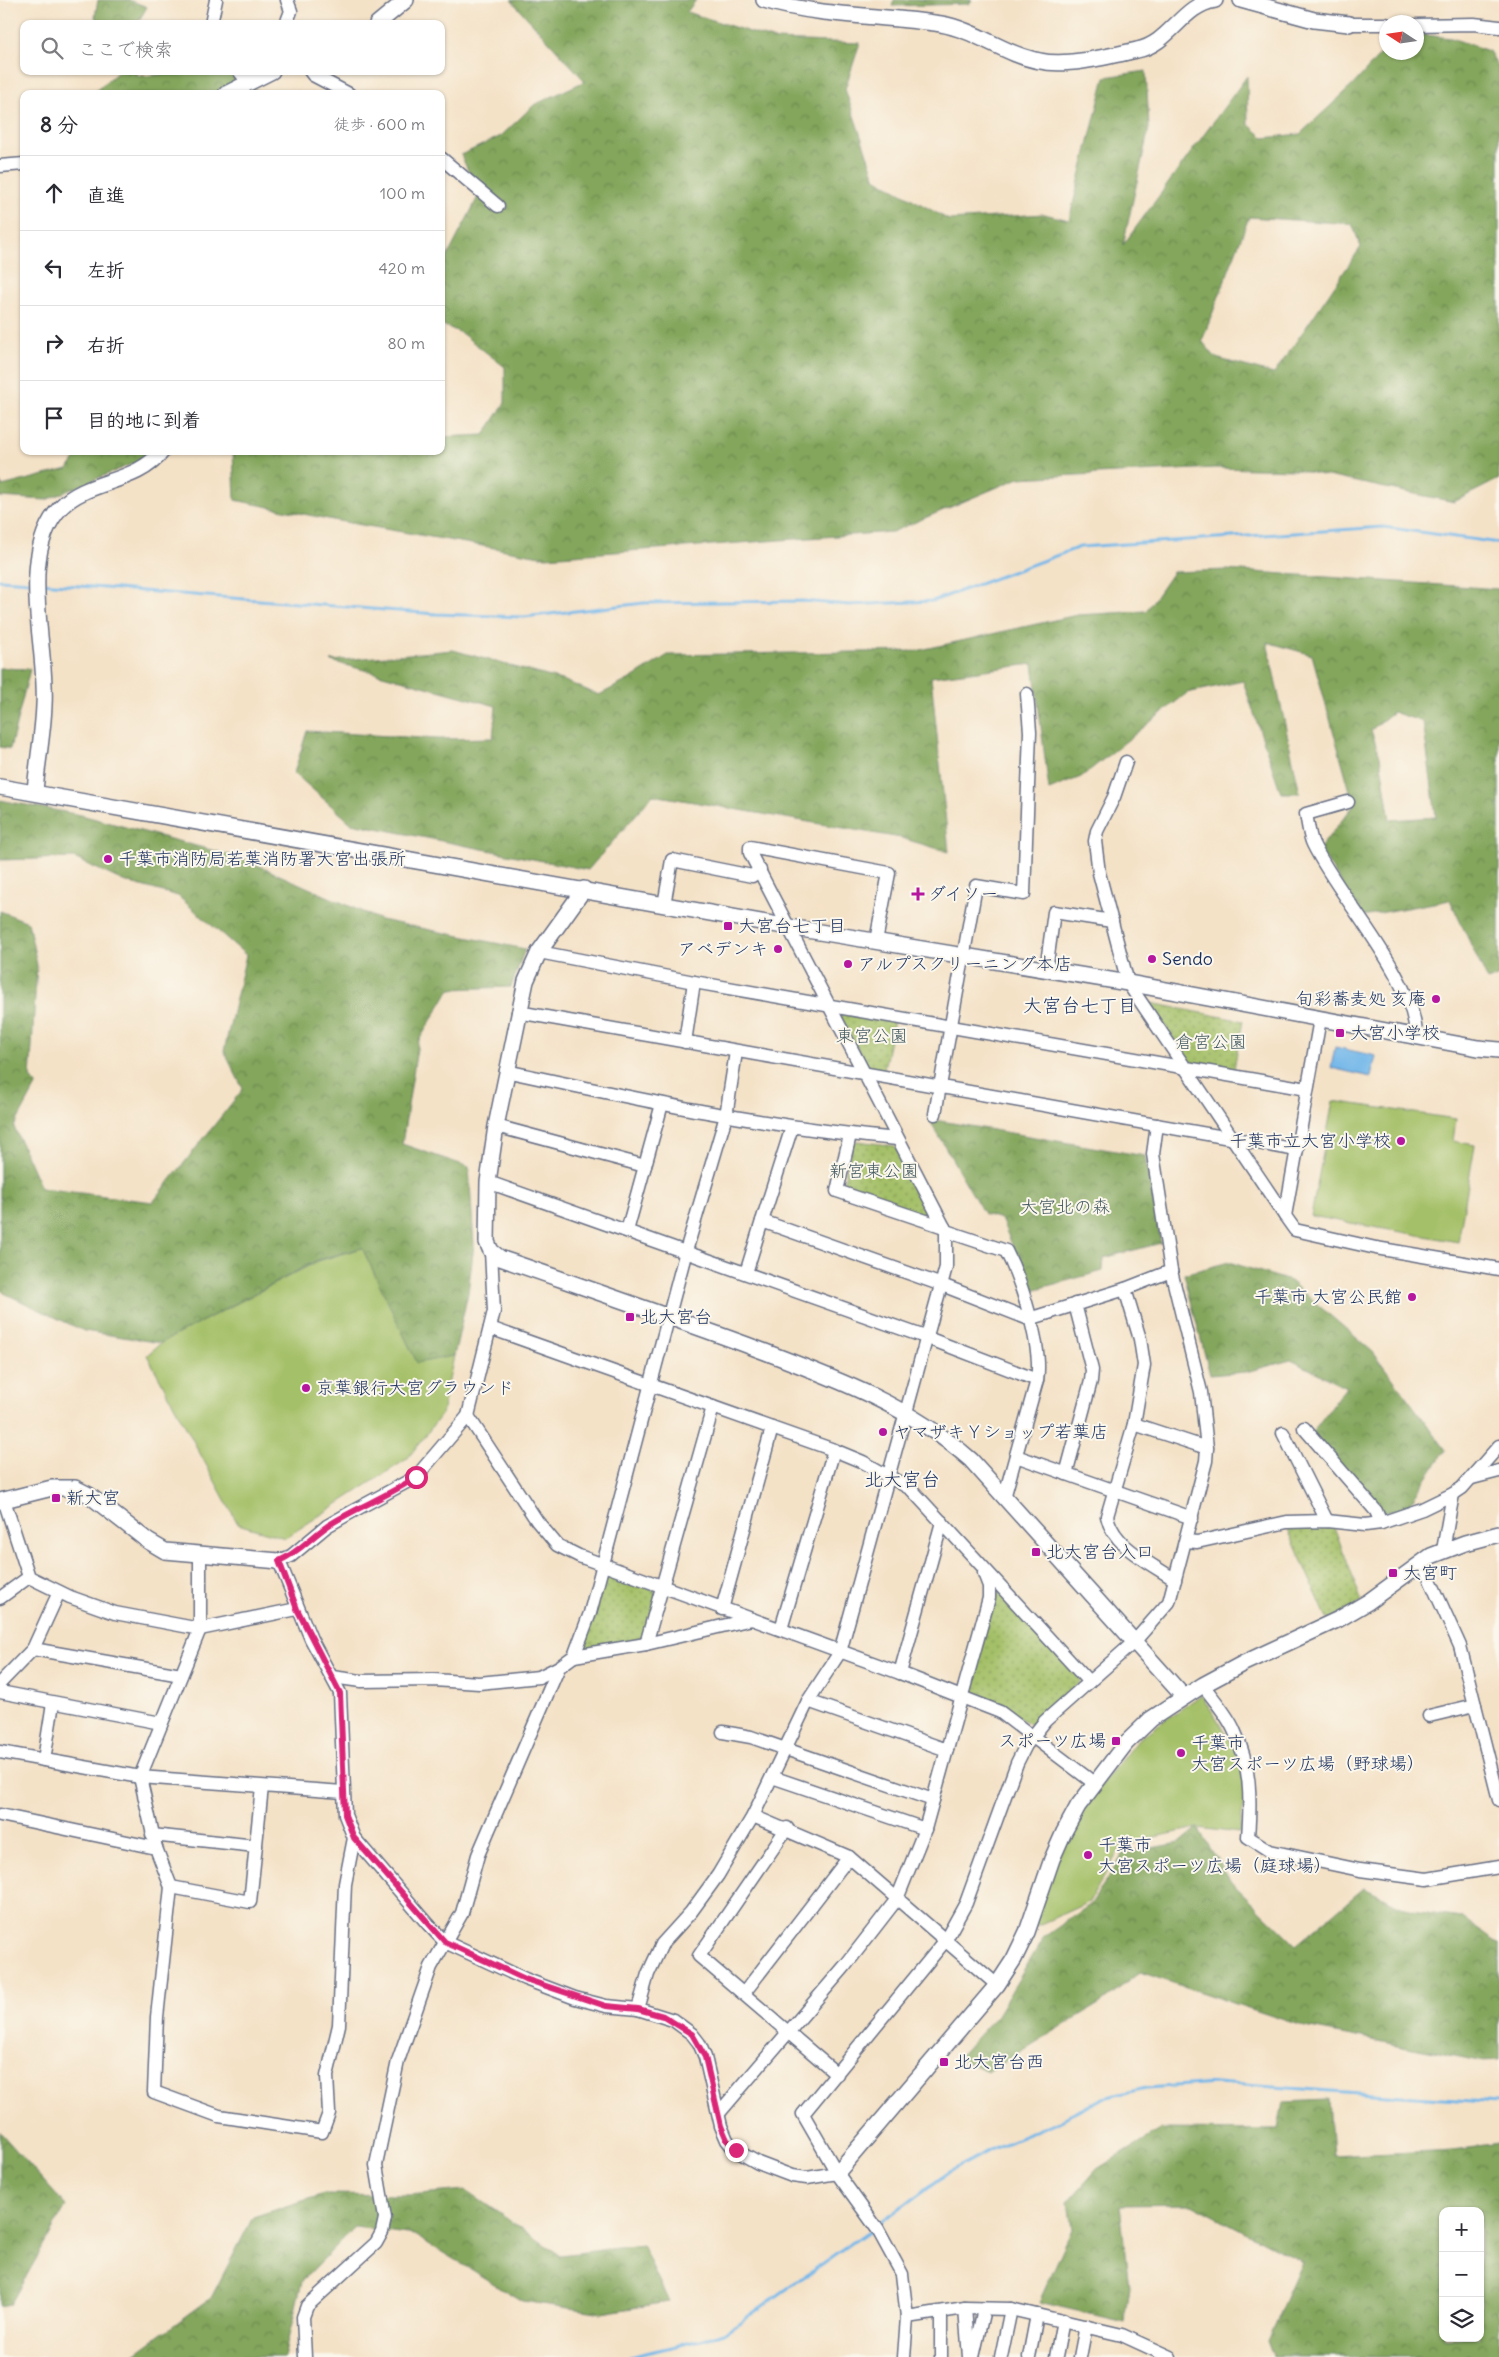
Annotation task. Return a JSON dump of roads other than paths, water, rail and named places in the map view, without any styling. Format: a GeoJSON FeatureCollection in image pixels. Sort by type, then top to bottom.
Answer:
{"type":"FeatureCollection","features":[{"type":"Feature","properties":{"kind":"street"},"geometry":{"type":"LineString","coordinates":[[212,20],[216,0]]}},
{"type":"Feature","properties":{"kind":"street"},"geometry":{"type":"LineString","coordinates":[[287,0],[291,12],[288,20]]}},
{"type":"Feature","properties":{"kind":"street"},"geometry":{"type":"LineString","coordinates":[[382,20],[406,0]]}},
{"type":"Feature","properties":{"kind":"street"},"geometry":{"type":"LineString","coordinates":[[764,0],[801,8],[943,24],[1029,58],[1062,63],[1139,50],[1152,45],[1161,40],[1191,10],[1200,4],[1215,0]]}},
{"type":"Feature","properties":{"kind":"street"},"geometry":{"type":"LineString","coordinates":[[1241,0],[1314,20],[1349,24],[1379,24]]}},
{"type":"Feature","properties":{"kind":"street"},"geometry":{"type":"LineString","coordinates":[[1424,25],[1474,24],[1499,27]]}},
{"type":"Feature","properties":{"kind":"street"},"geometry":{"type":"LineString","coordinates":[[232,90],[260,75]]}},
{"type":"Feature","properties":{"kind":"street"},"geometry":{"type":"LineString","coordinates":[[312,75],[340,90]]}},
{"type":"Feature","properties":{"kind":"street"},"geometry":{"type":"LineString","coordinates":[[445,161],[498,206]]}},
{"type":"Feature","properties":{"kind":"street"},"geometry":{"type":"LineString","coordinates":[[0,166],[20,164]]}},
{"type":"Feature","properties":{"kind":"street"},"geometry":{"type":"LineString","coordinates":[[35,792],[44,705],[37,562],[44,534],[51,518],[76,495],[142,470],[158,455]]}},
{"type":"Feature","properties":{"kind":"street"},"geometry":{"type":"LineString","coordinates":[[935,1114],[976,886],[1024,894],[1030,742],[1027,694]]}},
{"type":"Feature","properties":{"kind":"street"},"geometry":{"type":"LineString","coordinates":[[1126,762],[1114,797],[1097,831],[1095,841],[1098,873],[1128,983],[1295,1230],[1376,1248],[1499,1269]]}},
{"type":"Feature","properties":{"kind":"street"},"geometry":{"type":"LineString","coordinates":[[0,787],[584,889],[789,927],[1128,983],[1499,1050]]}},
{"type":"Feature","properties":{"kind":"street"},"geometry":{"type":"LineString","coordinates":[[1348,802],[1306,814],[1312,843],[1397,977],[1413,1015],[1416,1036]]}},
{"type":"Feature","properties":{"kind":"street"},"geometry":{"type":"LineString","coordinates":[[638,2009],[648,1974],[662,1944],[691,1912],[718,1875],[753,1816],[808,1701],[840,1652],[907,1414],[925,1337],[942,1285],[947,1252],[945,1229],[897,1140],[865,1072],[750,852],[750,847],[889,873],[876,941]]}},
{"type":"Feature","properties":{"kind":"street"},"geometry":{"type":"LineString","coordinates":[[664,905],[672,860],[752,876],[760,870]]}},
{"type":"Feature","properties":{"kind":"street"},"geometry":{"type":"LineString","coordinates":[[297,1609],[200,1629],[115,1613],[59,1592],[29,1577],[2,1501],[52,1488],[75,1488],[89,1495],[165,1552],[279,1561],[291,1556],[327,1526],[416,1477],[468,1416],[494,1311],[491,1251],[487,1242],[488,1182],[496,1126],[518,1012],[526,981],[539,952],[584,889]]}},
{"type":"Feature","properties":{"kind":"street"},"geometry":{"type":"LineString","coordinates":[[1046,970],[1054,912],[1112,921]]}},
{"type":"Feature","properties":{"kind":"street"},"geometry":{"type":"LineString","coordinates":[[539,952],[950,1028],[1308,1089]]}},
{"type":"Feature","properties":{"kind":"street"},"geometry":{"type":"LineString","coordinates":[[685,1042],[694,982]]}},
{"type":"Feature","properties":{"kind":"street"},"geometry":{"type":"LineString","coordinates":[[518,1012],[1297,1150]]}},
{"type":"Feature","properties":{"kind":"street"},"geometry":{"type":"LineString","coordinates":[[1285,1216],[1320,1019]]}},
{"type":"Feature","properties":{"kind":"street"},"geometry":{"type":"LineString","coordinates":[[574,1656],[590,1613],[604,1565],[686,1251],[726,1116],[736,1052]]}},
{"type":"Feature","properties":{"kind":"street"},"geometry":{"type":"LineString","coordinates":[[506,1071],[726,1116],[792,1127],[897,1140]]}},
{"type":"Feature","properties":{"kind":"street"},"geometry":{"type":"LineString","coordinates":[[628,1231],[662,1104]]}},
{"type":"Feature","properties":{"kind":"street"},"geometry":{"type":"LineString","coordinates":[[904,2357],[907,2317],[902,2274],[878,2230],[837,2173],[803,2114],[945,1941],[966,1903],[1017,1763],[1033,1736],[1045,1721],[1134,1642],[1169,1602],[1192,1518],[1207,1448],[1201,1392],[1171,1271],[1153,1154],[1157,1125]]}},
{"type":"Feature","properties":{"kind":"street"},"geometry":{"type":"LineString","coordinates":[[496,1126],[645,1166]]}},
{"type":"Feature","properties":{"kind":"street"},"geometry":{"type":"LineString","coordinates":[[746,1273],[792,1127]]}},
{"type":"Feature","properties":{"kind":"street"},"geometry":{"type":"LineString","coordinates":[[850,1135],[837,1191],[1006,1252],[1018,1273],[1038,1350],[1040,1366],[1004,1498]]}},
{"type":"Feature","properties":{"kind":"street"},"geometry":{"type":"LineString","coordinates":[[488,1182],[925,1337],[1037,1380]]}},
{"type":"Feature","properties":{"kind":"street"},"geometry":{"type":"LineString","coordinates":[[762,1221],[942,1285],[1029,1319],[1125,1289],[1171,1271]]}},
{"type":"Feature","properties":{"kind":"street"},"geometry":{"type":"LineString","coordinates":[[491,1251],[500,1258],[670,1317],[842,1381],[930,1427],[972,1460],[1184,1698]]}},
{"type":"Feature","properties":{"kind":"street"},"geometry":{"type":"LineString","coordinates":[[1125,1289],[1140,1339],[1144,1365],[1134,1424],[1107,1516],[1110,1529],[1118,1540],[1176,1580]]}},
{"type":"Feature","properties":{"kind":"street"},"geometry":{"type":"LineString","coordinates":[[1066,1474],[1091,1381],[1092,1370],[1075,1304]]}},
{"type":"Feature","properties":{"kind":"street"},"geometry":{"type":"LineString","coordinates":[[490,1328],[834,1450],[889,1476],[910,1489],[1089,1682]]}},
{"type":"Feature","properties":{"kind":"street"},"geometry":{"type":"LineString","coordinates":[[646,1644],[713,1407]]}},
{"type":"Feature","properties":{"kind":"street"},"geometry":{"type":"LineString","coordinates":[[468,1416],[537,1521],[557,1545],[579,1556],[900,1673],[1000,1712],[1094,1783]]}},
{"type":"Feature","properties":{"kind":"street"},"geometry":{"type":"LineString","coordinates":[[1134,1424],[1207,1448]]}},
{"type":"Feature","properties":{"kind":"street"},"geometry":{"type":"LineString","coordinates":[[722,1609],[772,1428]]}},
{"type":"Feature","properties":{"kind":"street"},"geometry":{"type":"LineString","coordinates":[[1304,1428],[1376,1511],[1380,1523]]}},
{"type":"Feature","properties":{"kind":"street"},"geometry":{"type":"LineString","coordinates":[[1283,1433],[1327,1520]]}},
{"type":"Feature","properties":{"kind":"street"},"geometry":{"type":"LineString","coordinates":[[1186,1541],[1197,1542],[1287,1522],[1327,1520],[1365,1525],[1380,1523],[1422,1509],[1453,1494],[1472,1478],[1499,1446]]}},
{"type":"Feature","properties":{"kind":"street"},"geometry":{"type":"LineString","coordinates":[[781,1629],[834,1450]]}},
{"type":"Feature","properties":{"kind":"street"},"geometry":{"type":"LineString","coordinates":[[1016,1456],[1192,1518]]}},
{"type":"Feature","properties":{"kind":"street"},"geometry":{"type":"LineString","coordinates":[[1472,1478],[1499,1471]]}},
{"type":"Feature","properties":{"kind":"street"},"geometry":{"type":"LineString","coordinates":[[1443,1550],[1453,1494]]}},
{"type":"Feature","properties":{"kind":"street"},"geometry":{"type":"LineString","coordinates":[[900,1673],[942,1522]]}},
{"type":"Feature","properties":{"kind":"street"},"geometry":{"type":"LineString","coordinates":[[279,1561],[297,1609],[340,1693],[345,1815],[354,1838],[445,1942],[525,1979],[575,1998],[606,2006],[638,2009],[673,2020],[692,2034],[705,2057],[727,2140],[736,2150],[758,2163],[792,2176],[807,2178],[837,2173],[997,1985],[1014,1959],[1027,1932],[1064,1832],[1094,1783],[1126,1743],[1151,1719],[1203,1685],[1244,1663],[1339,1620],[1368,1602],[1422,1562],[1443,1550],[1499,1534]]}},
{"type":"Feature","properties":{"kind":"street"},"geometry":{"type":"LineString","coordinates":[[200,1555],[200,1629],[140,1777],[152,1835],[171,1887],[157,2017],[154,2092],[219,2116],[322,2132],[329,2113],[328,2076],[339,2025],[345,1884],[354,1838]]}},
{"type":"Feature","properties":{"kind":"street"},"geometry":{"type":"LineString","coordinates":[[1422,1562],[1460,1646],[1499,1800]]}},
{"type":"Feature","properties":{"kind":"street"},"geometry":{"type":"LineString","coordinates":[[719,2113],[845,1966],[897,1899],[925,1829],[990,1598],[989,1586],[982,1567]]}},
{"type":"Feature","properties":{"kind":"street"},"geometry":{"type":"LineString","coordinates":[[0,1598],[29,1577]]}},
{"type":"Feature","properties":{"kind":"street"},"geometry":{"type":"LineString","coordinates":[[0,1683],[33,1649],[59,1592]]}},
{"type":"Feature","properties":{"kind":"street"},"geometry":{"type":"LineString","coordinates":[[332,1677],[362,1681],[434,1680],[479,1683],[540,1677],[574,1656],[646,1644],[752,1619]]}},
{"type":"Feature","properties":{"kind":"street"},"geometry":{"type":"LineString","coordinates":[[33,1649],[181,1675]]}},
{"type":"Feature","properties":{"kind":"street"},"geometry":{"type":"LineString","coordinates":[[305,2357],[303,2317],[307,2306],[376,2243],[382,2232],[386,2218],[376,2165],[398,2061],[431,1967],[462,1913],[478,1855],[559,1667]]}},
{"type":"Feature","properties":{"kind":"street"},"geometry":{"type":"LineString","coordinates":[[1203,1685],[1234,1729],[1249,1774],[1251,1801],[1248,1837],[1270,1851],[1360,1870],[1427,1879],[1499,1867]]}},
{"type":"Feature","properties":{"kind":"street"},"geometry":{"type":"LineString","coordinates":[[0,1692],[162,1723]]}},
{"type":"Feature","properties":{"kind":"street"},"geometry":{"type":"LineString","coordinates":[[808,1701],[947,1750]]}},
{"type":"Feature","properties":{"kind":"street"},"geometry":{"type":"LineString","coordinates":[[44,1760],[53,1703]]}},
{"type":"Feature","properties":{"kind":"street"},"geometry":{"type":"LineString","coordinates":[[1428,1716],[1475,1705]]}},
{"type":"Feature","properties":{"kind":"street"},"geometry":{"type":"LineString","coordinates":[[723,1732],[751,1737],[783,1750],[933,1800]]}},
{"type":"Feature","properties":{"kind":"street"},"geometry":{"type":"LineString","coordinates":[[0,1752],[140,1777],[344,1792]]}},
{"type":"Feature","properties":{"kind":"street"},"geometry":{"type":"LineString","coordinates":[[772,1777],[925,1829]]}},
{"type":"Feature","properties":{"kind":"street"},"geometry":{"type":"LineString","coordinates":[[171,1887],[250,1902],[262,1786]]}},
{"type":"Feature","properties":{"kind":"street"},"geometry":{"type":"LineString","coordinates":[[0,1814],[156,1848]]}},
{"type":"Feature","properties":{"kind":"street"},"geometry":{"type":"LineString","coordinates":[[753,1816],[787,1828],[849,1856],[997,1985]]}},
{"type":"Feature","properties":{"kind":"street"},"geometry":{"type":"LineString","coordinates":[[787,1828],[699,1956],[837,2074]]}},
{"type":"Feature","properties":{"kind":"street"},"geometry":{"type":"LineString","coordinates":[[152,1835],[256,1846]]}},
{"type":"Feature","properties":{"kind":"street"},"geometry":{"type":"LineString","coordinates":[[744,1993],[849,1856]]}},
{"type":"Feature","properties":{"kind":"street"},"geometry":{"type":"LineString","coordinates":[[907,2317],[965,2308],[1011,2309],[1122,2335],[1170,2357]]}},
{"type":"Feature","properties":{"kind":"street"},"geometry":{"type":"LineString","coordinates":[[965,2308],[969,2357]]}},
{"type":"Feature","properties":{"kind":"street"},"geometry":{"type":"LineString","coordinates":[[973,2357],[984,2308]]}},
{"type":"Feature","properties":{"kind":"street"},"geometry":{"type":"LineString","coordinates":[[1001,2357],[1011,2309]]}},
{"type":"Feature","properties":{"kind":"street"},"geometry":{"type":"LineString","coordinates":[[941,2312],[941,2357]]}},
{"type":"Feature","properties":{"kind":"street"},"geometry":{"type":"LineString","coordinates":[[1029,2357],[1037,2315]]}},
{"type":"Feature","properties":{"kind":"street"},"geometry":{"type":"LineString","coordinates":[[1056,2357],[1063,2320]]}},
{"type":"Feature","properties":{"kind":"street"},"geometry":{"type":"LineString","coordinates":[[1080,2357],[1086,2326]]}},
{"type":"Feature","properties":{"kind":"water"},"geometry":{"type":"Polygon","coordinates":[[[1335,1047],[1376,1056],[1371,1077],[1331,1068],[1335,1047]]]}},
{"type":"Feature","properties":{"kind":"waterway"},"geometry":{"type":"LineString","coordinates":[[41,583],[436,614],[524,617],[644,603],[803,601],[849,605],[933,601],[1080,547],[1383,527],[1499,543]]}},
{"type":"Feature","properties":{"kind":"waterway"},"geometry":{"type":"LineString","coordinates":[[0,580],[32,582]]}},
{"type":"Feature","properties":{"kind":"waterway"},"geometry":{"type":"LineString","coordinates":[[878,2224],[948,2173],[988,2151],[1057,2122],[1103,2098],[1146,2088],[1216,2083],[1499,2103]]}},
{"type":"Feature","properties":{"kind":"waterway"},"geometry":{"type":"LineString","coordinates":[[629,2357],[705,2339],[726,2332],[873,2228]]}},
{"type":"Feature","properties":{"kind":"place","name":"千葉市消防局若葉消防署大宮出張所"},"geometry":{"type":"Point","coordinates":[108,859]}},
{"type":"Feature","properties":{"kind":"place","name":"ダイソー"},"geometry":{"type":"Point","coordinates":[918,894]}},
{"type":"Feature","properties":{"kind":"place","name":"大宮台七丁目"},"geometry":{"type":"Point","coordinates":[728,926]}},
{"type":"Feature","properties":{"kind":"place","name":"アベデンキ"},"geometry":{"type":"Point","coordinates":[778,949]}},
{"type":"Feature","properties":{"kind":"place","name":"Sendo"},"geometry":{"type":"Point","coordinates":[1152,959]}},
{"type":"Feature","properties":{"kind":"place","name":"アルプスクリーニング本店"},"geometry":{"type":"Point","coordinates":[848,964]}},
{"type":"Feature","properties":{"kind":"place","name":"旬彩蕎麦処 亥庵"},"geometry":{"type":"Point","coordinates":[1436,999]}},
{"type":"Feature","properties":{"kind":"place","name":"大宮小学校"},"geometry":{"type":"Point","coordinates":[1340,1033]}},
{"type":"Feature","properties":{"kind":"place","name":"千葉市立大宮小学校"},"geometry":{"type":"Point","coordinates":[1401,1141]}},
{"type":"Feature","properties":{"kind":"place","name":"千葉市 大宮公民館"},"geometry":{"type":"Point","coordinates":[1412,1297]}},
{"type":"Feature","properties":{"kind":"place","name":"北大宮台"},"geometry":{"type":"Point","coordinates":[630,1317]}},
{"type":"Feature","properties":{"kind":"place","name":"京葉銀行大宮グラウンド"},"geometry":{"type":"Point","coordinates":[306,1388]}},
{"type":"Feature","properties":{"kind":"place","name":"ヤマザキＹショップ若葉店"},"geometry":{"type":"Point","coordinates":[883,1432]}},
{"type":"Feature","properties":{"kind":"place","name":"新大宮"},"geometry":{"type":"Point","coordinates":[56,1498]}},
{"type":"Feature","properties":{"kind":"place","name":"北大宮台入口"},"geometry":{"type":"Point","coordinates":[1036,1552]}},
{"type":"Feature","properties":{"kind":"place","name":"大宮町"},"geometry":{"type":"Point","coordinates":[1393,1573]}},
{"type":"Feature","properties":{"kind":"place","name":"スポーツ広場"},"geometry":{"type":"Point","coordinates":[1116,1741]}},
{"type":"Feature","properties":{"kind":"place","name":"千葉市 大宮スポーツ広場（野球場）"},"geometry":{"type":"Point","coordinates":[1181,1753]}},
{"type":"Feature","properties":{"kind":"place","name":"千葉市 大宮スポーツ広場（庭球場）"},"geometry":{"type":"Point","coordinates":[1088,1855]}},
{"type":"Feature","properties":{"kind":"place","name":"北大宮台西"},"geometry":{"type":"Point","coordinates":[944,2062]}},
{"type":"Feature","properties":{"kind":"district","name":"大宮台七丁目"},"geometry":{"type":"Point","coordinates":[1080,1005]}},
{"type":"Feature","properties":{"kind":"district","name":"北大宮台"},"geometry":{"type":"Point","coordinates":[902,1479]}},
{"type":"Feature","properties":{"kind":"park label","name":"東宮公園"},"geometry":{"type":"Point","coordinates":[872,1036]}},
{"type":"Feature","properties":{"kind":"park label","name":"倉宮公園"},"geometry":{"type":"Point","coordinates":[1211,1042]}},
{"type":"Feature","properties":{"kind":"park label","name":"新宮東公園"},"geometry":{"type":"Point","coordinates":[874,1171]}},
{"type":"Feature","properties":{"kind":"park label","name":"大宮北の森"},"geometry":{"type":"Point","coordinates":[1065,1207]}}]}
